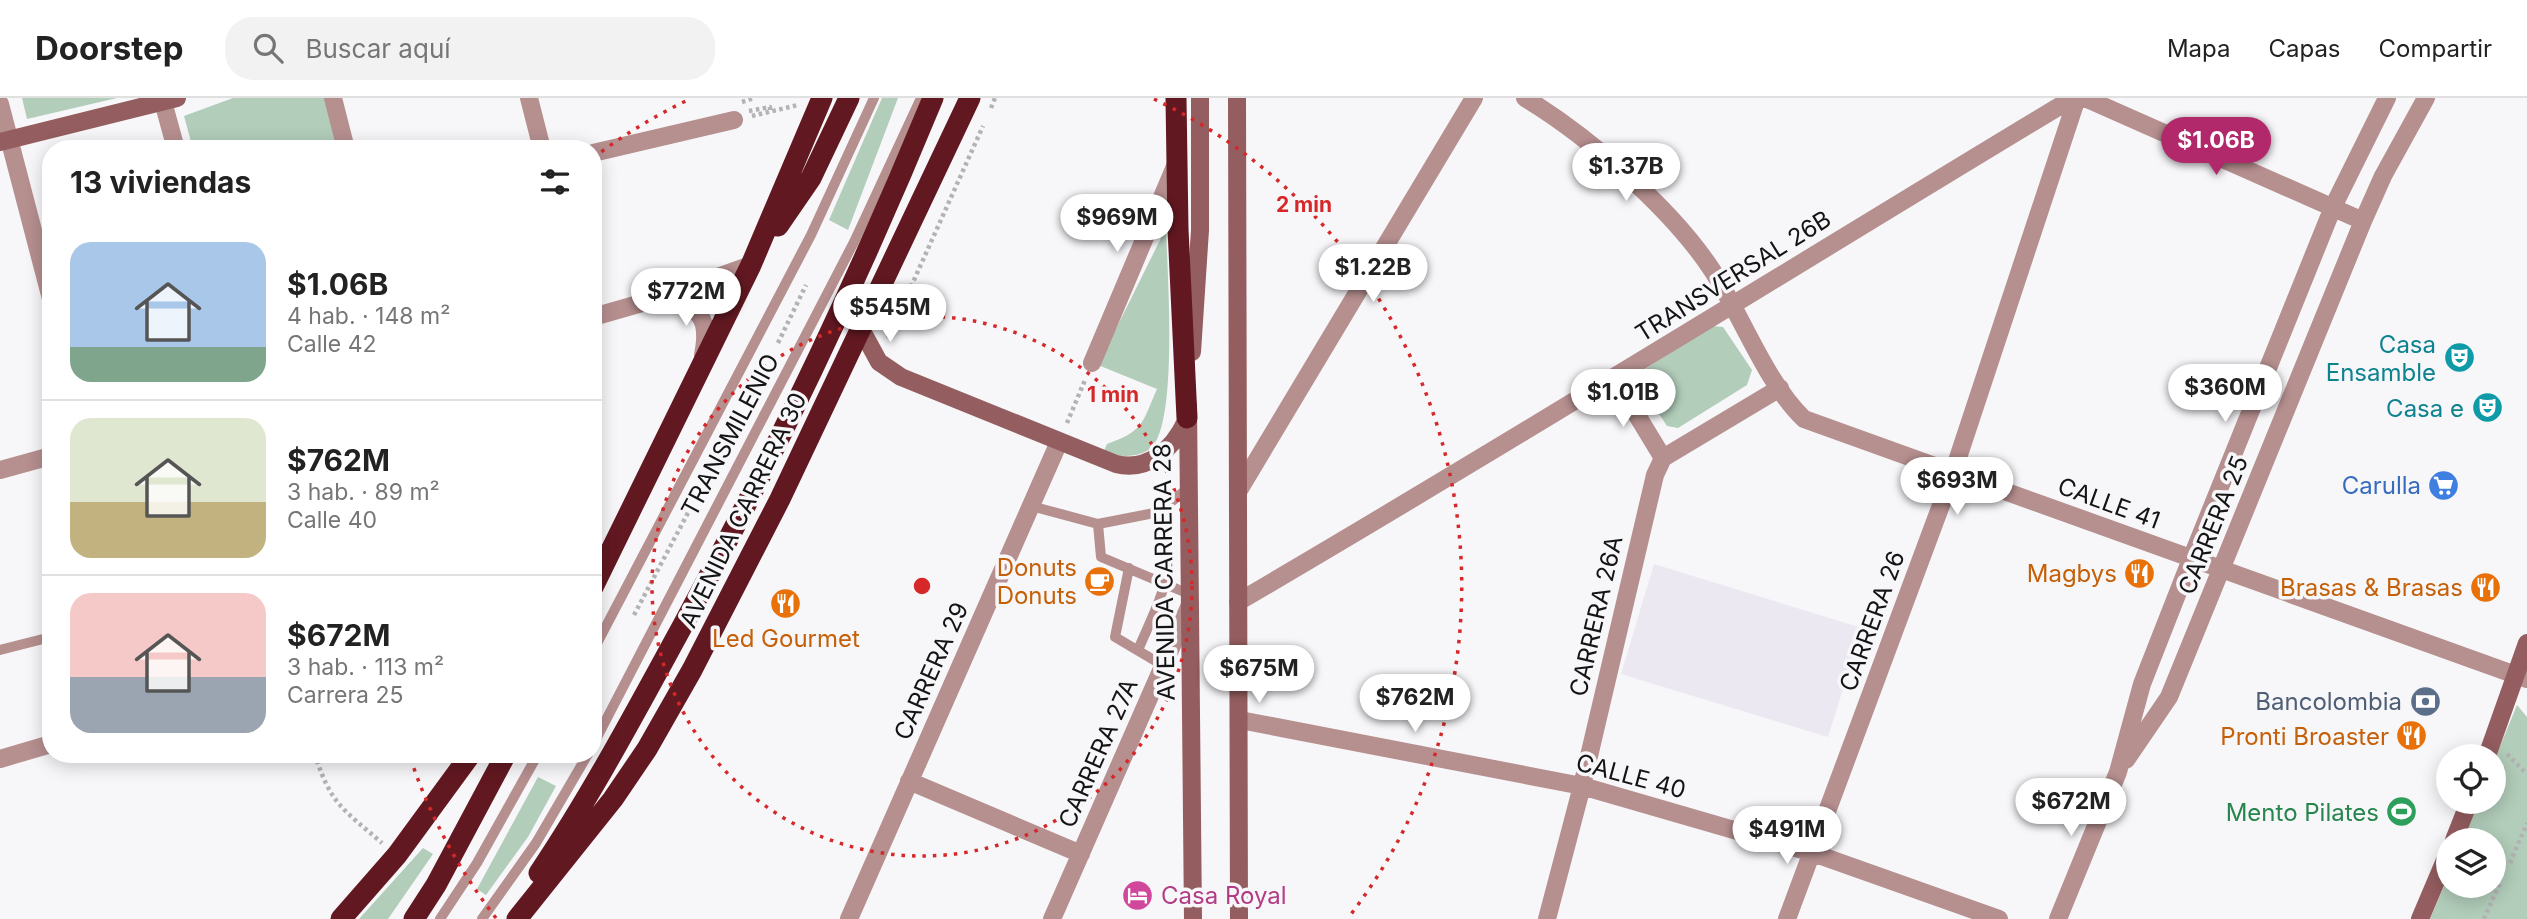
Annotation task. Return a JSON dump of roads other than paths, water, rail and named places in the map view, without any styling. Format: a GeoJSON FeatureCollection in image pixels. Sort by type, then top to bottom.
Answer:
{"type":"FeatureCollection","features":[{"type":"Feature","properties":{"kind":"highway"},"geometry":{"type":"LineString","coordinates":[[751,265],[811,178],[849,98]]}},
{"type":"Feature","properties":{"kind":"highway","name":"AVENIDA CARRERA 30"},"geometry":{"type":"LineString","coordinates":[[509,919],[589,795],[717,561],[871,248],[933,98]]}},
{"type":"Feature","properties":{"kind":"highway"},"geometry":{"type":"LineString","coordinates":[[871,248],[969,98]]}},
{"type":"Feature","properties":{"kind":"highway","name":"AVENIDA CARRERA 30"},"geometry":{"type":"LineString","coordinates":[[517,919],[587,834],[647,748],[774,510],[969,98]]}},
{"type":"Feature","properties":{"kind":"highway"},"geometry":{"type":"LineString","coordinates":[[1176,98],[1187,418]]}},
{"type":"Feature","properties":{"kind":"highway"},"geometry":{"type":"LineString","coordinates":[[602,568],[751,265],[822,99]]}},
{"type":"Feature","properties":{"kind":"highway"},"geometry":{"type":"LineString","coordinates":[[341,919],[397,855],[464,763]]}},
{"type":"Feature","properties":{"kind":"highway"},"geometry":{"type":"LineString","coordinates":[[414,919],[436,885],[501,763]]}},
{"type":"Feature","properties":{"kind":"main road","name":"AVENIDA CARRERA 28"},"geometry":{"type":"LineString","coordinates":[[1193,919],[1187,418],[1200,230],[1200,98]]}},
{"type":"Feature","properties":{"kind":"main road"},"geometry":{"type":"LineString","coordinates":[[1237,98],[1239,919]]}},
{"type":"Feature","properties":{"kind":"main road"},"geometry":{"type":"LineString","coordinates":[[5,141],[167,100]]}},
{"type":"Feature","properties":{"kind":"main road"},"geometry":{"type":"LineString","coordinates":[[860,329],[875,356],[887,369],[1098,458],[1134,466],[1149,461],[1172,444],[1187,418]]}},
{"type":"Feature","properties":{"kind":"main road"},"geometry":{"type":"LineString","coordinates":[[2492,744],[2522,677],[2527,643]]}},
{"type":"Feature","properties":{"kind":"main road"},"geometry":{"type":"LineString","coordinates":[[2420,919],[2436,881]]}},
{"type":"Feature","properties":{"kind":"street"},"geometry":{"type":"LineString","coordinates":[[334,98],[344,140]]}},
{"type":"Feature","properties":{"kind":"street"},"geometry":{"type":"LineString","coordinates":[[529,98],[540,140]]}},
{"type":"Feature","properties":{"kind":"street"},"geometry":{"type":"LineString","coordinates":[[1239,490],[1474,98]]}},
{"type":"Feature","properties":{"kind":"street","name":"CALLE 41"},"geometry":{"type":"LineString","coordinates":[[1524,98],[1572,130],[1615,164],[1664,214],[1711,268],[1780,388],[1804,419],[2522,677]]}},
{"type":"Feature","properties":{"kind":"street","name":"TRANSVERSAL 26B"},"geometry":{"type":"LineString","coordinates":[[1238,602],[1615,380],[1731,303],[2075,98]]}},
{"type":"Feature","properties":{"kind":"street","name":"CARRERA 26"},"geometry":{"type":"LineString","coordinates":[[1787,919],[1953,473],[2075,98]]}},
{"type":"Feature","properties":{"kind":"street"},"geometry":{"type":"LineString","coordinates":[[2085,98],[2363,220]]}},
{"type":"Feature","properties":{"kind":"street","name":"CARRERA 25"},"geometry":{"type":"LineString","coordinates":[[2059,919],[2118,772],[2142,684],[2191,559],[2333,207],[2387,98]]}},
{"type":"Feature","properties":{"kind":"street","name":"CARRERA 25"},"geometry":{"type":"LineString","coordinates":[[2118,772],[2169,697],[2363,220],[2383,176],[2426,98]]}},
{"type":"Feature","properties":{"kind":"street"},"geometry":{"type":"LineString","coordinates":[[167,100],[174,140]]}},
{"type":"Feature","properties":{"kind":"street"},"geometry":{"type":"LineString","coordinates":[[0,104],[5,141],[42,268]]}},
{"type":"Feature","properties":{"kind":"street"},"geometry":{"type":"LineString","coordinates":[[602,151],[734,120]]}},
{"type":"Feature","properties":{"kind":"street"},"geometry":{"type":"LineString","coordinates":[[1092,363],[1177,160]]}},
{"type":"Feature","properties":{"kind":"street"},"geometry":{"type":"LineString","coordinates":[[602,314],[656,299],[751,265]]}},
{"type":"Feature","properties":{"kind":"street"},"geometry":{"type":"LineString","coordinates":[[656,299],[682,303],[703,319],[706,338],[701,368]]}},
{"type":"Feature","properties":{"kind":"street"},"geometry":{"type":"LineString","coordinates":[[1615,380],[1663,458],[1780,388]]}},
{"type":"Feature","properties":{"kind":"street","name":"CARRERA 29"},"geometry":{"type":"LineString","coordinates":[[849,919],[1059,442]]}},
{"type":"Feature","properties":{"kind":"street"},"geometry":{"type":"LineString","coordinates":[[0,470],[42,458]]}},
{"type":"Feature","properties":{"kind":"street","name":"CARRERA 26A"},"geometry":{"type":"LineString","coordinates":[[1547,919],[1583,786],[1628,580],[1655,475],[1663,458]]}},
{"type":"Feature","properties":{"kind":"street","name":"CARRERA 27A"},"geometry":{"type":"LineString","coordinates":[[1052,919],[1164,666],[1189,601]]}},
{"type":"Feature","properties":{"kind":"street","name":"CALLE 40"},"geometry":{"type":"LineString","coordinates":[[1240,720],[1583,786],[1812,853],[1999,919]]}},
{"type":"Feature","properties":{"kind":"street"},"geometry":{"type":"LineString","coordinates":[[0,759],[42,747]]}},
{"type":"Feature","properties":{"kind":"street"},"geometry":{"type":"LineString","coordinates":[[909,781],[1080,854]]}},
{"type":"Feature","properties":{"kind":"lane","name":"TRANSMILENIO"},"geometry":{"type":"LineString","coordinates":[[602,634],[811,235],[874,98]]}},
{"type":"Feature","properties":{"kind":"lane","name":"TRANSMILENIO"},"geometry":{"type":"LineString","coordinates":[[901,144],[914,98]]}},
{"type":"Feature","properties":{"kind":"lane","name":"TRANSMILENIO"},"geometry":{"type":"LineString","coordinates":[[602,728],[854,242],[921,98]]}},
{"type":"Feature","properties":{"kind":"lane"},"geometry":{"type":"LineString","coordinates":[[1031,506],[1098,524],[1159,512],[1188,488]]}},
{"type":"Feature","properties":{"kind":"lane"},"geometry":{"type":"LineString","coordinates":[[1138,650],[1166,584],[1169,541],[1159,512]]}},
{"type":"Feature","properties":{"kind":"lane"},"geometry":{"type":"LineString","coordinates":[[1098,524],[1101,557],[1166,584],[1189,601]]}},
{"type":"Feature","properties":{"kind":"lane"},"geometry":{"type":"LineString","coordinates":[[1129,568],[1115,637],[1164,666]]}},
{"type":"Feature","properties":{"kind":"lane"},"geometry":{"type":"LineString","coordinates":[[0,650],[42,639]]}},
{"type":"Feature","properties":{"kind":"lane"},"geometry":{"type":"LineString","coordinates":[[440,919],[477,863],[533,763]]}},
{"type":"Feature","properties":{"kind":"lane"},"geometry":{"type":"LineString","coordinates":[[482,919],[536,843],[583,763]]}},
{"type":"Feature","properties":{"kind":"place","name":"Casa Ensamble"},"geometry":{"type":"Point","coordinates":[2459,358]}},
{"type":"Feature","properties":{"kind":"place","name":"Casa e"},"geometry":{"type":"Point","coordinates":[2487,408]}},
{"type":"Feature","properties":{"kind":"place","name":"Carulla"},"geometry":{"type":"Point","coordinates":[2444,485]}},
{"type":"Feature","properties":{"kind":"place","name":"Magbys"},"geometry":{"type":"Point","coordinates":[2140,573]}},
{"type":"Feature","properties":{"kind":"place","name":"Donuts Donuts"},"geometry":{"type":"Point","coordinates":[1100,581]}},
{"type":"Feature","properties":{"kind":"place","name":"Brasas & Brasas"},"geometry":{"type":"Point","coordinates":[2486,587]}},
{"type":"Feature","properties":{"kind":"place","name":"Led Gourmet"},"geometry":{"type":"Point","coordinates":[786,604]}},
{"type":"Feature","properties":{"kind":"place","name":"Bancolombia"},"geometry":{"type":"Point","coordinates":[2425,701]}},
{"type":"Feature","properties":{"kind":"place","name":"Pronti Broaster"},"geometry":{"type":"Point","coordinates":[2412,736]}},
{"type":"Feature","properties":{"kind":"place","name":"Mento Pilates"},"geometry":{"type":"Point","coordinates":[2402,812]}},
{"type":"Feature","properties":{"kind":"place","name":"Casa Royal"},"geometry":{"type":"Point","coordinates":[1138,895]}}]}
